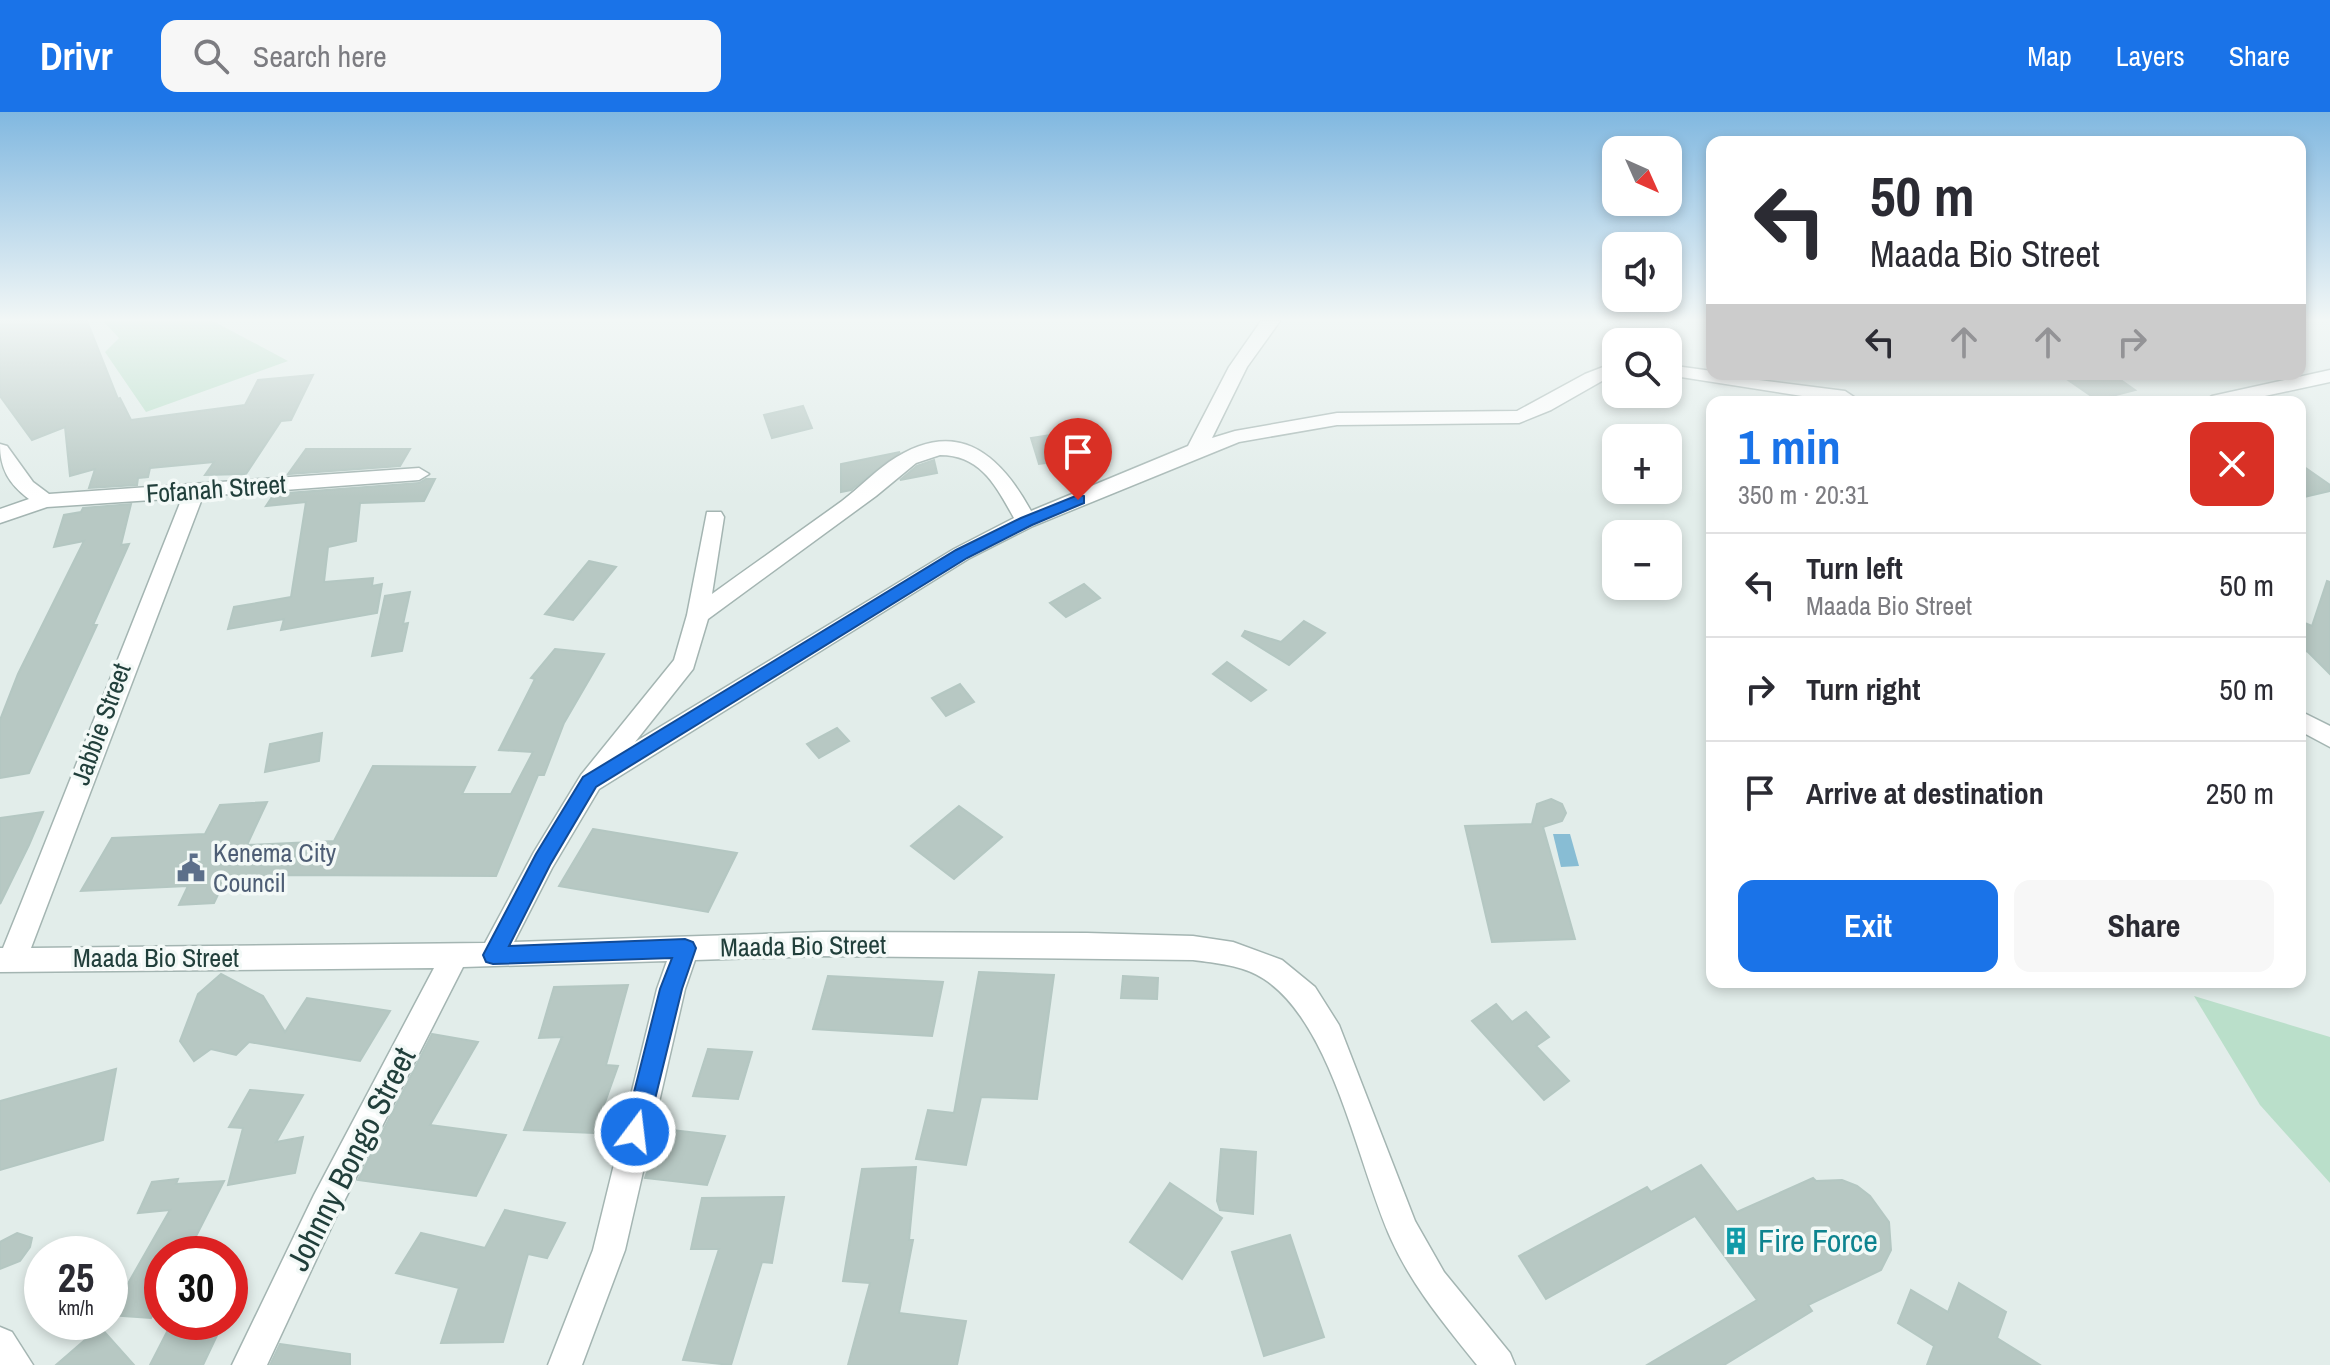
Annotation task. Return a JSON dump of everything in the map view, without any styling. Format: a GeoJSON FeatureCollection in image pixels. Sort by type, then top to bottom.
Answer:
{"type":"FeatureCollection","features":[{"type":"Feature","properties":{"kind":"street"},"geometry":{"type":"LineString","coordinates":[[1196,450],[1230,379]]}},
{"type":"Feature","properties":{"kind":"street"},"geometry":{"type":"LineString","coordinates":[[590,782],[961,554],[1026,521],[1196,450],[1235,437],[1337,419],[1519,417],[1542,410],[1590,379]]}},
{"type":"Feature","properties":{"kind":"street"},"geometry":{"type":"LineString","coordinates":[[2239,396],[2314,379]]}},
{"type":"Feature","properties":{"kind":"street"},"geometry":{"type":"LineString","coordinates":[[1730,380],[1830,396]]}},
{"type":"Feature","properties":{"kind":"street"},"geometry":{"type":"LineString","coordinates":[[1821,380],[1845,396]]}},
{"type":"Feature","properties":{"kind":"street"},"geometry":{"type":"LineString","coordinates":[[698,615],[869,491],[889,469],[931,447],[966,452],[987,464],[1003,482],[1026,521]]}},
{"type":"Feature","properties":{"kind":"street"},"geometry":{"type":"LineString","coordinates":[[0,450],[26,487],[45,501]]}},
{"type":"Feature","properties":{"kind":"street","name":"Fofanah Street"},"geometry":{"type":"LineString","coordinates":[[7,513],[45,501],[419,474]]}},
{"type":"Feature","properties":{"kind":"street","name":"Jabbie Street"},"geometry":{"type":"LineString","coordinates":[[6,960],[52,861],[108,702],[195,490]]}},
{"type":"Feature","properties":{"kind":"street"},"geometry":{"type":"LineString","coordinates":[[493,955],[543,860],[590,782],[685,663],[698,615],[714,517]]}},
{"type":"Feature","properties":{"kind":"street"},"geometry":{"type":"LineString","coordinates":[[2306,724],[2330,738]]}},
{"type":"Feature","properties":{"kind":"street","name":"Maada Bio Street"},"geometry":{"type":"LineString","coordinates":[[6,960],[493,955],[822,944],[1073,945],[1193,948],[1233,954],[1272,969],[1305,996],[1329,1034],[1403,1230],[1433,1283],[1498,1365]]}},
{"type":"Feature","properties":{"kind":"street"},"geometry":{"type":"LineString","coordinates":[[565,1365],[609,1250],[671,989],[685,948]]}},
{"type":"Feature","properties":{"kind":"street","name":"Johnny Bongo Street"},"geometry":{"type":"LineString","coordinates":[[249,1365],[325,1206],[455,955]]}},
{"type":"Feature","properties":{"kind":"street"},"geometry":{"type":"LineString","coordinates":[[0,1344],[16,1365]]}},
{"type":"Feature","properties":{"kind":"green space"},"geometry":{"type":"Polygon","coordinates":[[[124,379],[237,379],[146,412],[124,379]]]}},
{"type":"Feature","properties":{"kind":"green space"},"geometry":{"type":"Polygon","coordinates":[[[2194,996],[2330,1037],[2330,1183],[2260,1105],[2194,996]]]}},
{"type":"Feature","properties":{"kind":"water"},"geometry":{"type":"Polygon","coordinates":[[[1553,834],[1570,834],[1579,866],[1561,867],[1553,834]]]}},
{"type":"Feature","properties":{"kind":"building"},"geometry":{"type":"Polygon","coordinates":[[[0,379],[110,379],[131,420],[245,405],[258,380],[311,379],[291,420],[281,421],[246,474],[205,475],[214,462],[150,468],[148,477],[138,478],[137,485],[89,488],[95,469],[70,476],[65,427],[32,440],[0,396],[0,379]]]}},
{"type":"Feature","properties":{"kind":"building"},"geometry":{"type":"Polygon","coordinates":[[[2068,380],[2121,380],[2135,390],[2112,396],[2091,396],[2068,380]]]}},
{"type":"Feature","properties":{"kind":"building"},"geometry":{"type":"Polygon","coordinates":[[[803,406],[812,428],[772,438],[764,415],[803,406]]]}},
{"type":"Feature","properties":{"kind":"building"},"geometry":{"type":"Polygon","coordinates":[[[1069,432],[1077,459],[1039,464],[1031,438],[1069,432]]]}},
{"type":"Feature","properties":{"kind":"building"},"geometry":{"type":"Polygon","coordinates":[[[306,449],[410,449],[400,466],[288,474],[306,449]]]}},
{"type":"Feature","properties":{"kind":"building"},"geometry":{"type":"Polygon","coordinates":[[[900,452],[851,490],[841,492],[841,464],[900,452]]]}},
{"type":"Feature","properties":{"kind":"building"},"geometry":{"type":"Polygon","coordinates":[[[934,460],[937,473],[900,480],[917,466],[934,460]]]}},
{"type":"Feature","properties":{"kind":"building"},"geometry":{"type":"Polygon","coordinates":[[[2306,468],[2330,485],[2330,491],[2306,497],[2306,468]]]}},
{"type":"Feature","properties":{"kind":"building"},"geometry":{"type":"Polygon","coordinates":[[[435,479],[424,501],[360,503],[356,541],[328,547],[324,582],[373,578],[372,586],[382,584],[377,613],[281,630],[284,619],[228,629],[234,607],[291,597],[306,502],[266,506],[274,494],[419,483],[435,479]]]}},
{"type":"Feature","properties":{"kind":"building"},"geometry":{"type":"Polygon","coordinates":[[[131,504],[121,545],[129,544],[93,625],[97,625],[29,773],[0,778],[0,720],[18,674],[84,541],[54,547],[64,515],[81,512],[83,508],[131,504]]]}},
{"type":"Feature","properties":{"kind":"building"},"geometry":{"type":"Polygon","coordinates":[[[589,561],[616,567],[573,620],[545,614],[589,561]]]}},
{"type":"Feature","properties":{"kind":"building"},"geometry":{"type":"Polygon","coordinates":[[[2327,581],[2330,582],[2330,674],[2306,651],[2306,624],[2312,626],[2327,581]]]}},
{"type":"Feature","properties":{"kind":"building"},"geometry":{"type":"Polygon","coordinates":[[[1084,584],[1100,598],[1066,617],[1050,603],[1084,584]]]}},
{"type":"Feature","properties":{"kind":"building"},"geometry":{"type":"Polygon","coordinates":[[[410,592],[403,624],[408,623],[402,651],[372,656],[385,596],[410,592]]]}},
{"type":"Feature","properties":{"kind":"building"},"geometry":{"type":"Polygon","coordinates":[[[1304,621],[1325,633],[1289,665],[1242,636],[1245,631],[1281,642],[1304,621]]]}},
{"type":"Feature","properties":{"kind":"building"},"geometry":{"type":"Polygon","coordinates":[[[555,649],[604,654],[564,723],[544,775],[538,775],[496,876],[284,875],[282,881],[223,884],[214,903],[179,905],[188,886],[81,891],[112,838],[205,834],[220,805],[267,802],[247,845],[334,841],[373,766],[475,767],[462,794],[511,794],[533,752],[499,750],[535,679],[531,678],[555,649]]]}},
{"type":"Feature","properties":{"kind":"building"},"geometry":{"type":"Polygon","coordinates":[[[1227,662],[1266,690],[1251,701],[1213,674],[1227,662]]]}},
{"type":"Feature","properties":{"kind":"building"},"geometry":{"type":"Polygon","coordinates":[[[960,684],[974,702],[946,716],[932,698],[960,684]]]}},
{"type":"Feature","properties":{"kind":"building"},"geometry":{"type":"Polygon","coordinates":[[[837,728],[849,741],[819,758],[807,744],[837,728]]]}},
{"type":"Feature","properties":{"kind":"building"},"geometry":{"type":"Polygon","coordinates":[[[322,733],[319,761],[265,772],[270,744],[322,733]]]}},
{"type":"Feature","properties":{"kind":"building"},"geometry":{"type":"Polygon","coordinates":[[[1551,799],[1562,804],[1566,813],[1562,821],[1543,827],[1575,939],[1492,942],[1465,826],[1532,824],[1537,804],[1551,799]]]}},
{"type":"Feature","properties":{"kind":"building"},"geometry":{"type":"Polygon","coordinates":[[[959,806],[1002,837],[954,879],[911,846],[959,806]]]}},
{"type":"Feature","properties":{"kind":"building"},"geometry":{"type":"Polygon","coordinates":[[[43,812],[29,845],[0,904],[0,818],[43,812]]]}},
{"type":"Feature","properties":{"kind":"building"},"geometry":{"type":"Polygon","coordinates":[[[593,829],[737,853],[708,912],[559,886],[593,829]]]}},
{"type":"Feature","properties":{"kind":"building"},"geometry":{"type":"Polygon","coordinates":[[[979,972],[1054,975],[1037,1099],[981,1097],[966,1165],[916,1159],[928,1110],[954,1113],[979,972]]]}},
{"type":"Feature","properties":{"kind":"building"},"geometry":{"type":"Polygon","coordinates":[[[221,974],[263,996],[285,1032],[307,998],[390,1011],[360,1061],[249,1042],[236,1055],[211,1049],[194,1061],[180,1041],[198,994],[221,974]]]}},
{"type":"Feature","properties":{"kind":"building"},"geometry":{"type":"Polygon","coordinates":[[[828,976],[943,982],[932,1036],[813,1029],[828,976]]]}},
{"type":"Feature","properties":{"kind":"building"},"geometry":{"type":"Polygon","coordinates":[[[1123,976],[1158,978],[1157,999],[1121,998],[1123,976]]]}},
{"type":"Feature","properties":{"kind":"building"},"geometry":{"type":"Polygon","coordinates":[[[628,985],[606,1065],[618,1066],[594,1133],[524,1130],[562,1037],[539,1038],[554,987],[628,985]]]}},
{"type":"Feature","properties":{"kind":"building"},"geometry":{"type":"Polygon","coordinates":[[[1496,1004],[1512,1022],[1526,1012],[1549,1037],[1536,1046],[1569,1081],[1544,1100],[1472,1021],[1496,1004]]]}},
{"type":"Feature","properties":{"kind":"building"},"geometry":{"type":"Polygon","coordinates":[[[432,1034],[478,1042],[430,1125],[506,1135],[476,1196],[358,1180],[432,1034]]]}},
{"type":"Feature","properties":{"kind":"building"},"geometry":{"type":"Polygon","coordinates":[[[708,1049],[752,1052],[738,1099],[693,1096],[708,1049]]]}},
{"type":"Feature","properties":{"kind":"building"},"geometry":{"type":"Polygon","coordinates":[[[116,1069],[103,1140],[0,1170],[0,1101],[116,1069]]]}},
{"type":"Feature","properties":{"kind":"building"},"geometry":{"type":"Polygon","coordinates":[[[250,1090],[303,1095],[276,1142],[303,1137],[295,1173],[228,1185],[243,1128],[229,1127],[250,1090]]]}},
{"type":"Feature","properties":{"kind":"building"},"geometry":{"type":"Polygon","coordinates":[[[663,1129],[725,1136],[707,1185],[645,1178],[663,1129]]]}},
{"type":"Feature","properties":{"kind":"building"},"geometry":{"type":"Polygon","coordinates":[[[1221,1149],[1256,1152],[1253,1214],[1220,1210],[1217,1201],[1221,1149]]]}},
{"type":"Feature","properties":{"kind":"building"},"geometry":{"type":"Polygon","coordinates":[[[1701,1165],[1737,1212],[1813,1178],[1816,1181],[1842,1180],[1857,1186],[1870,1196],[1889,1222],[1891,1250],[1881,1270],[1808,1305],[1812,1311],[1724,1365],[1647,1365],[1757,1300],[1695,1216],[1546,1299],[1519,1256],[1647,1187],[1651,1192],[1701,1165]]]}},
{"type":"Feature","properties":{"kind":"building"},"geometry":{"type":"Polygon","coordinates":[[[916,1167],[909,1240],[913,1240],[899,1313],[966,1321],[957,1365],[848,1365],[870,1283],[843,1281],[862,1169],[916,1167]]]}},
{"type":"Feature","properties":{"kind":"building"},"geometry":{"type":"Polygon","coordinates":[[[178,1179],[176,1184],[224,1181],[196,1236],[155,1236],[170,1210],[138,1213],[152,1182],[178,1179]]]}},
{"type":"Feature","properties":{"kind":"building"},"geometry":{"type":"Polygon","coordinates":[[[1170,1183],[1222,1218],[1182,1279],[1130,1242],[1170,1183]]]}},
{"type":"Feature","properties":{"kind":"building"},"geometry":{"type":"Polygon","coordinates":[[[784,1197],[772,1263],[762,1262],[731,1365],[683,1360],[719,1249],[691,1249],[702,1198],[784,1197]]]}},
{"type":"Feature","properties":{"kind":"building"},"geometry":{"type":"Polygon","coordinates":[[[505,1210],[565,1223],[547,1258],[528,1254],[503,1342],[441,1343],[459,1288],[396,1273],[421,1233],[485,1248],[505,1210]]]}},
{"type":"Feature","properties":{"kind":"building"},"geometry":{"type":"Polygon","coordinates":[[[17,1233],[26,1236],[24,1255],[20,1261],[0,1269],[0,1242],[17,1233]]]}},
{"type":"Feature","properties":{"kind":"building"},"geometry":{"type":"Polygon","coordinates":[[[1290,1235],[1324,1337],[1264,1356],[1232,1252],[1290,1235]]]}},
{"type":"Feature","properties":{"kind":"building"},"geometry":{"type":"Polygon","coordinates":[[[144,1256],[144,1317],[128,1316],[128,1284],[144,1256]]]}},
{"type":"Feature","properties":{"kind":"building"},"geometry":{"type":"Polygon","coordinates":[[[1959,1283],[2006,1312],[1997,1338],[2040,1365],[1927,1365],[1934,1346],[1898,1323],[1911,1290],[1948,1312],[1959,1283]]]}},
{"type":"Feature","properties":{"kind":"building"},"geometry":{"type":"Polygon","coordinates":[[[85,1340],[112,1340],[134,1365],[56,1365],[85,1340]]]}},
{"type":"Feature","properties":{"kind":"building"},"geometry":{"type":"Polygon","coordinates":[[[163,1340],[215,1340],[203,1365],[150,1365],[163,1340]]]}},
{"type":"Feature","properties":{"kind":"building"},"geometry":{"type":"Polygon","coordinates":[[[280,1344],[350,1354],[350,1365],[270,1365],[280,1344]]]}},
{"type":"Feature","properties":{"kind":"place","name":"Kenema City Council"},"geometry":{"type":"Point","coordinates":[191,868]}},
{"type":"Feature","properties":{"kind":"place","name":"Fire Force"},"geometry":{"type":"Point","coordinates":[1736,1241]}},
{"type":"Feature","properties":{"kind":"route"},"geometry":{"type":"LineString","coordinates":[[635,1132],[671,989],[685,948],[493,955],[543,860],[590,782],[756,677],[961,554],[1026,521],[1078,500]]}}]}
